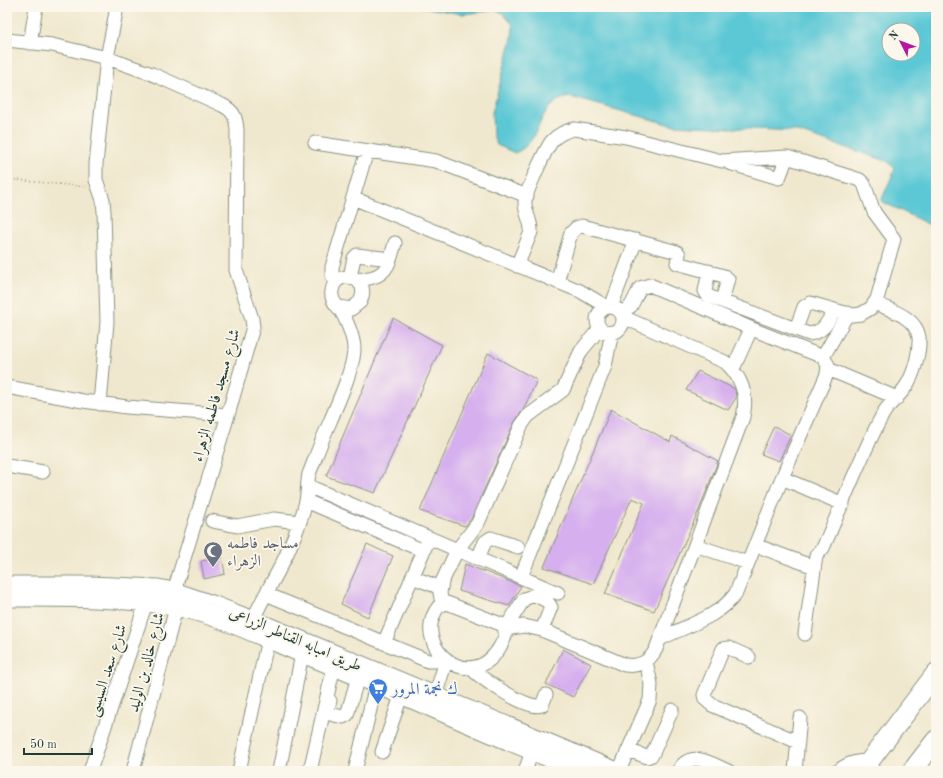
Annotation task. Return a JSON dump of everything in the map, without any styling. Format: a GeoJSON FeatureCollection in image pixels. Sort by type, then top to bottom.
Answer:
{"type":"FeatureCollection","features":[{"type":"Feature","properties":{"kind":"highway"},"geometry":{"type":"LineString","coordinates":[[866,766],[936,673]]}},
{"type":"Feature","properties":{"kind":"highway"},"geometry":{"type":"LineString","coordinates":[[912,771],[936,740]]}},
{"type":"Feature","properties":{"kind":"main road","name":"طريق امبابه القناطر الزراعى"},"geometry":{"type":"LineString","coordinates":[[7,585],[138,586],[174,591],[253,620],[433,703],[532,752],[579,771]]}},
{"type":"Feature","properties":{"kind":"main road","name":"طريق امبابه القناطر الزراعى"},"geometry":{"type":"LineString","coordinates":[[7,598],[86,598],[146,603],[176,608],[231,624],[336,667],[401,696],[433,703],[618,771]]}},
{"type":"Feature","properties":{"kind":"street"},"geometry":{"type":"LineString","coordinates":[[30,43],[36,7]]}},
{"type":"Feature","properties":{"kind":"street"},"geometry":{"type":"LineString","coordinates":[[100,404],[107,322],[104,212],[103,200],[96,180],[96,164],[107,58],[117,7]]}},
{"type":"Feature","properties":{"kind":"street"},"geometry":{"type":"LineString","coordinates":[[7,40],[52,45],[107,58]]}},
{"type":"Feature","properties":{"kind":"street","name":"شارع مسجد فاطمه الزهراء"},"geometry":{"type":"LineString","coordinates":[[107,58],[152,74],[232,112],[237,123],[236,270],[253,326],[228,415],[174,591]]}},
{"type":"Feature","properties":{"kind":"street"},"geometry":{"type":"LineString","coordinates":[[518,266],[531,232],[531,226],[525,206],[527,196],[550,143],[561,134],[574,129],[626,138],[722,161],[778,178],[781,176],[787,157]]}},
{"type":"Feature","properties":{"kind":"street"},"geometry":{"type":"LineString","coordinates":[[315,143],[436,161],[527,196]]}},
{"type":"Feature","properties":{"kind":"street"},"geometry":{"type":"LineString","coordinates":[[335,283],[332,275],[332,267],[367,150]]}},
{"type":"Feature","properties":{"kind":"street"},"geometry":{"type":"LineString","coordinates":[[722,161],[787,157],[857,178],[864,184],[873,209],[894,239],[875,304],[860,314],[848,314],[813,304],[807,305],[803,310],[796,329]]}},
{"type":"Feature","properties":{"kind":"street"},"geometry":{"type":"LineString","coordinates":[[353,198],[580,291],[615,311],[725,362],[733,369],[743,386],[746,407],[743,417],[660,639],[652,656],[646,662],[639,665],[625,665],[542,630],[524,626],[505,629]]}},
{"type":"Feature","properties":{"kind":"street"},"geometry":{"type":"LineString","coordinates":[[557,282],[571,233],[576,228],[582,226],[677,252],[678,262],[724,276],[728,279],[722,300]]}},
{"type":"Feature","properties":{"kind":"street"},"geometry":{"type":"LineString","coordinates":[[442,604],[440,588],[457,550],[478,524],[524,420],[563,390],[581,351],[606,330],[622,325],[615,311],[636,240]]}},
{"type":"Feature","properties":{"kind":"street"},"geometry":{"type":"LineString","coordinates":[[253,620],[289,550],[306,501],[309,475],[353,358],[353,339],[339,307],[332,299],[332,288],[339,279],[354,279],[379,275],[388,266],[395,243]]}},
{"type":"Feature","properties":{"kind":"street"},"geometry":{"type":"LineString","coordinates":[[339,307],[351,309],[360,302],[363,291],[354,279],[354,258],[358,255],[390,259]]}},
{"type":"Feature","properties":{"kind":"street"},"geometry":{"type":"LineString","coordinates":[[709,271],[705,293],[809,334],[820,331],[828,323],[834,310]]}},
{"type":"Feature","properties":{"kind":"street"},"geometry":{"type":"LineString","coordinates":[[606,330],[598,324],[598,316],[603,309],[615,311],[632,306],[640,288],[650,285],[754,330],[823,357],[828,365],[828,369],[736,592],[725,606],[660,639]]}},
{"type":"Feature","properties":{"kind":"street"},"geometry":{"type":"LineString","coordinates":[[805,634],[816,556],[822,548],[883,414],[909,382],[914,366],[919,337],[914,326],[905,317],[875,304]]}},
{"type":"Feature","properties":{"kind":"street"},"geometry":{"type":"LineString","coordinates":[[823,357],[848,314]]}},
{"type":"Feature","properties":{"kind":"street"},"geometry":{"type":"LineString","coordinates":[[733,369],[762,316]]}},
{"type":"Feature","properties":{"kind":"street"},"geometry":{"type":"LineString","coordinates":[[773,337],[779,323]]}},
{"type":"Feature","properties":{"kind":"street"},"geometry":{"type":"LineString","coordinates":[[521,577],[605,366],[606,330]]}},
{"type":"Feature","properties":{"kind":"street"},"geometry":{"type":"LineString","coordinates":[[828,369],[897,398]]}},
{"type":"Feature","properties":{"kind":"street"},"geometry":{"type":"LineString","coordinates":[[7,386],[100,404],[228,415]]}},
{"type":"Feature","properties":{"kind":"street"},"geometry":{"type":"LineString","coordinates":[[7,466],[43,472]]}},
{"type":"Feature","properties":{"kind":"street"},"geometry":{"type":"LineString","coordinates":[[782,478],[842,504]]}},
{"type":"Feature","properties":{"kind":"street"},"geometry":{"type":"LineString","coordinates":[[308,486],[558,593]]}},
{"type":"Feature","properties":{"kind":"street"},"geometry":{"type":"LineString","coordinates":[[306,501],[424,551]]}},
{"type":"Feature","properties":{"kind":"street"},"geometry":{"type":"LineString","coordinates":[[212,522],[237,526],[274,519],[299,522]]}},
{"type":"Feature","properties":{"kind":"street"},"geometry":{"type":"LineString","coordinates":[[384,643],[429,538]]}},
{"type":"Feature","properties":{"kind":"street"},"geometry":{"type":"LineString","coordinates":[[478,558],[485,542],[491,538],[518,547]]}},
{"type":"Feature","properties":{"kind":"street"},"geometry":{"type":"LineString","coordinates":[[695,545],[748,563]]}},
{"type":"Feature","properties":{"kind":"street"},"geometry":{"type":"LineString","coordinates":[[755,545],[814,567]]}},
{"type":"Feature","properties":{"kind":"street"},"geometry":{"type":"LineString","coordinates":[[412,577],[440,588]]}},
{"type":"Feature","properties":{"kind":"street"},"geometry":{"type":"LineString","coordinates":[[266,594],[428,661],[447,660],[471,668],[489,684],[534,706],[542,704],[546,695]]}},
{"type":"Feature","properties":{"kind":"street"},"geometry":{"type":"LineString","coordinates":[[471,668],[486,662],[493,656],[504,640],[505,629],[524,599],[535,595],[547,601],[551,607],[542,630]]}},
{"type":"Feature","properties":{"kind":"street","name":"شارع سعد السيسى"},"geometry":{"type":"LineString","coordinates":[[90,771],[146,603]]}},
{"type":"Feature","properties":{"kind":"street"},"geometry":{"type":"LineString","coordinates":[[447,660],[436,648],[432,629],[432,619],[436,609],[442,604],[451,603],[499,622],[505,629]]}},
{"type":"Feature","properties":{"kind":"street","name":"شارع خالد بن الوليد"},"geometry":{"type":"LineString","coordinates":[[133,771],[176,608]]}},
{"type":"Feature","properties":{"kind":"street"},"geometry":{"type":"LineString","coordinates":[[239,771],[268,639]]}},
{"type":"Feature","properties":{"kind":"street"},"geometry":{"type":"LineString","coordinates":[[749,658],[729,648],[723,649],[704,695],[705,699],[712,704],[798,742]]}},
{"type":"Feature","properties":{"kind":"street"},"geometry":{"type":"LineString","coordinates":[[279,771],[302,654]]}},
{"type":"Feature","properties":{"kind":"street"},"geometry":{"type":"LineString","coordinates":[[433,703],[447,660]]}},
{"type":"Feature","properties":{"kind":"street"},"geometry":{"type":"LineString","coordinates":[[618,771],[650,700],[651,684],[646,662]]}},
{"type":"Feature","properties":{"kind":"street"},"geometry":{"type":"LineString","coordinates":[[336,667],[327,710],[332,716],[343,717],[347,715],[358,677]]}},
{"type":"Feature","properties":{"kind":"street"},"geometry":{"type":"LineString","coordinates":[[310,771],[336,667]]}},
{"type":"Feature","properties":{"kind":"street"},"geometry":{"type":"LineString","coordinates":[[355,771],[376,685]]}},
{"type":"Feature","properties":{"kind":"street"},"geometry":{"type":"LineString","coordinates":[[382,752],[401,696]]}},
{"type":"Feature","properties":{"kind":"street"},"geometry":{"type":"LineString","coordinates":[[628,750],[647,757],[652,754],[672,710]]}},
{"type":"Feature","properties":{"kind":"street"},"geometry":{"type":"LineString","coordinates":[[795,771],[800,718]]}},
{"type":"Feature","properties":{"kind":"street"},"geometry":{"type":"LineString","coordinates":[[525,771],[532,752]]}},
{"type":"Feature","properties":{"kind":"street"},"geometry":{"type":"LineString","coordinates":[[678,771],[687,760],[700,759],[728,771]]}},
{"type":"Feature","properties":{"kind":"street"},"geometry":{"type":"LineString","coordinates":[[838,771],[848,764],[859,761],[866,766]]}},
{"type":"Feature","properties":{"kind":"path"},"geometry":{"type":"LineString","coordinates":[[7,179],[98,188]]}},
{"type":"Feature","properties":{"kind":"water"},"geometry":{"type":"Polygon","coordinates":[[[421,7],[936,7],[936,228],[881,201],[895,169],[887,161],[795,131],[671,125],[571,97],[559,100],[551,106],[545,113],[532,139],[525,147],[515,153],[497,145],[493,135],[492,113],[512,38],[513,25],[503,13],[496,10],[463,14],[421,7]]]}},
{"type":"Feature","properties":{"kind":"building"},"geometry":{"type":"Polygon","coordinates":[[[393,318],[442,345],[375,493],[326,476],[393,318]]]}},
{"type":"Feature","properties":{"kind":"building"},"geometry":{"type":"Polygon","coordinates":[[[488,353],[537,380],[523,410],[514,423],[471,519],[465,526],[420,511],[488,353]]]}},
{"type":"Feature","properties":{"kind":"building"},"geometry":{"type":"Polygon","coordinates":[[[698,371],[735,389],[736,398],[728,410],[686,390],[698,371]]]}},
{"type":"Feature","properties":{"kind":"building"},"geometry":{"type":"Polygon","coordinates":[[[611,409],[670,442],[672,436],[718,461],[699,510],[654,611],[605,594],[644,503],[632,498],[593,584],[544,567],[611,409]]]}},
{"type":"Feature","properties":{"kind":"building"},"geometry":{"type":"Polygon","coordinates":[[[774,426],[791,435],[779,461],[761,454],[774,426]]]}},
{"type":"Feature","properties":{"kind":"building"},"geometry":{"type":"Polygon","coordinates":[[[367,544],[393,556],[368,617],[341,604],[367,544]]]}},
{"type":"Feature","properties":{"kind":"building","name":"مساجد فاطمه الزهراء"},"geometry":{"type":"Polygon","coordinates":[[[222,557],[225,574],[204,579],[201,561],[222,557]]]}},
{"type":"Feature","properties":{"kind":"building"},"geometry":{"type":"Polygon","coordinates":[[[465,564],[521,586],[509,606],[459,591],[465,564]]]}},
{"type":"Feature","properties":{"kind":"building"},"geometry":{"type":"Polygon","coordinates":[[[563,649],[591,664],[573,697],[546,684],[563,649]]]}},
{"type":"Feature","properties":{"kind":"place","name":"مساجد فاطمه الزهراء"},"geometry":{"type":"Point","coordinates":[213,568]}},
{"type":"Feature","properties":{"kind":"place","name":"ك نجمة المرور"},"geometry":{"type":"Point","coordinates":[378,705]}}]}
